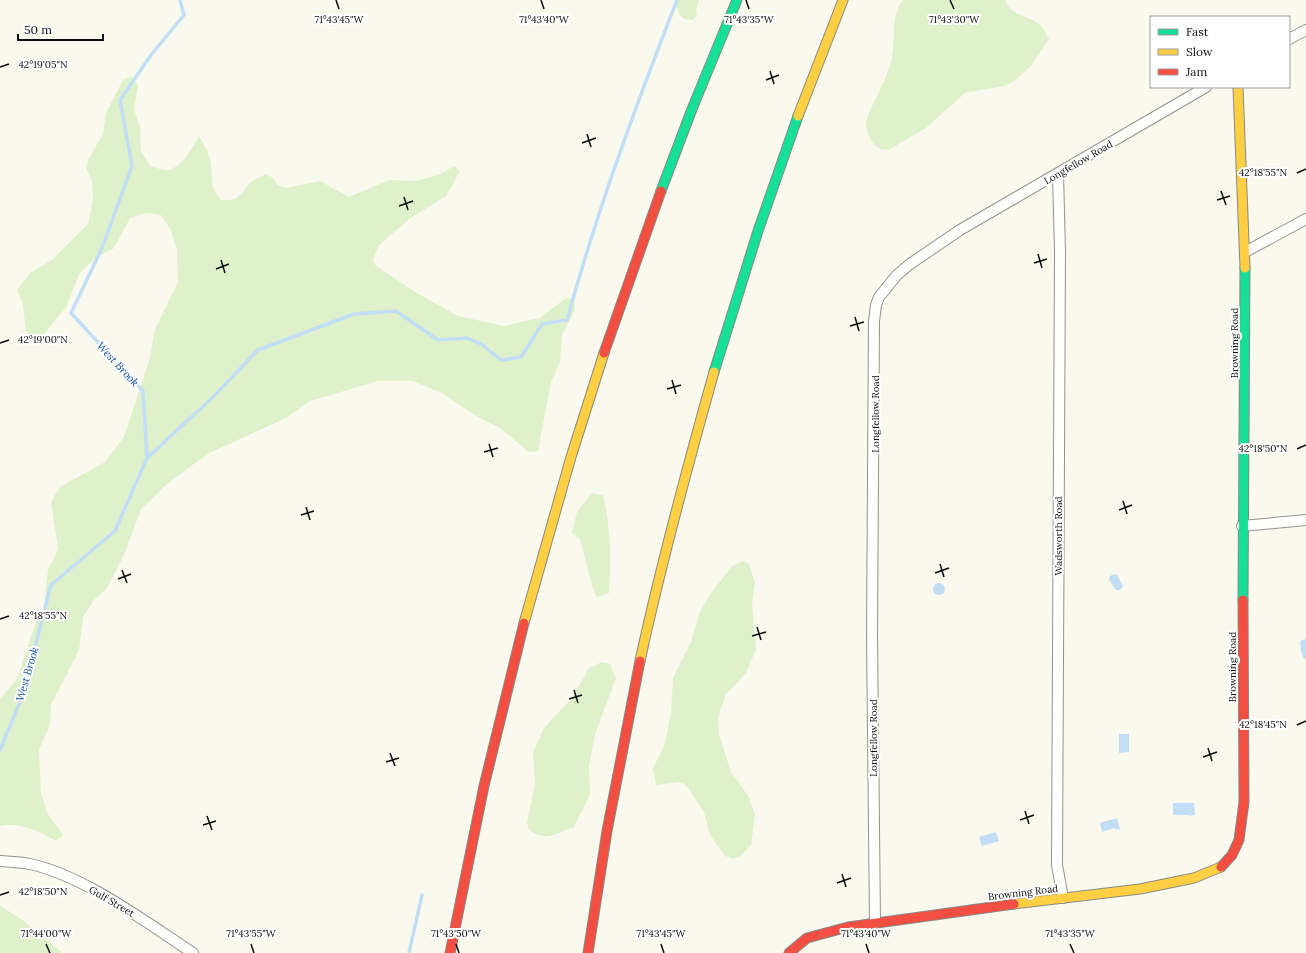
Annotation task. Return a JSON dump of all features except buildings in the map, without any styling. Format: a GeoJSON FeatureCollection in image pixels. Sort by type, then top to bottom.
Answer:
{"type":"FeatureCollection","features":[{"type":"Feature","properties":{"kind":"main road"},"geometry":{"type":"LineString","coordinates":[[450,953],[468,857],[512,662],[565,475],[607,343],[656,202],[737,0]]}},
{"type":"Feature","properties":{"kind":"main road"},"geometry":{"type":"LineString","coordinates":[[588,953],[602,859],[624,738],[651,615],[681,492],[715,371],[749,262],[798,120],[844,0]]}},
{"type":"Feature","properties":{"kind":"main road","name":"Browning Road"},"geometry":{"type":"LineString","coordinates":[[789,953],[798,943],[817,935],[875,923],[1140,889],[1184,881],[1220,868],[1235,850],[1239,840],[1244,802],[1242,526],[1245,252],[1238,88]]}},
{"type":"Feature","properties":{"kind":"street"},"geometry":{"type":"LineString","coordinates":[[1290,38],[1306,30]]}},
{"type":"Feature","properties":{"kind":"street","name":"Longfellow Road"},"geometry":{"type":"LineString","coordinates":[[875,923],[872,635],[874,321],[877,301],[896,275],[960,230],[1204,88]]}},
{"type":"Feature","properties":{"kind":"street","name":"Wadsworth Road"},"geometry":{"type":"LineString","coordinates":[[1058,174],[1060,268],[1057,865],[1063,898]]}},
{"type":"Feature","properties":{"kind":"street"},"geometry":{"type":"LineString","coordinates":[[1245,252],[1306,219]]}},
{"type":"Feature","properties":{"kind":"street"},"geometry":{"type":"LineString","coordinates":[[1242,526],[1306,520]]}},
{"type":"Feature","properties":{"kind":"street","name":"Gulf Street"},"geometry":{"type":"LineString","coordinates":[[0,861],[30,864],[66,876],[114,901],[194,953]]}},
{"type":"Feature","properties":{"kind":"green space"},"geometry":{"type":"Polygon","coordinates":[[[674,0],[699,0],[696,10],[697,15],[693,20],[684,19],[680,15],[674,0]]]}},
{"type":"Feature","properties":{"kind":"green space"},"geometry":{"type":"Polygon","coordinates":[[[903,0],[1005,0],[1009,7],[1015,12],[1039,24],[1049,39],[1031,66],[1014,81],[1004,86],[965,93],[926,128],[890,149],[882,150],[872,142],[867,130],[866,121],[889,69],[893,51],[895,18],[899,6],[903,0]]]}},
{"type":"Feature","properties":{"kind":"green space"},"geometry":{"type":"Polygon","coordinates":[[[131,76],[138,86],[134,110],[140,127],[141,151],[150,166],[168,170],[178,165],[183,161],[199,136],[209,157],[213,187],[221,200],[229,200],[238,197],[249,184],[266,174],[273,178],[277,185],[286,188],[320,181],[349,197],[389,180],[416,181],[438,175],[454,166],[460,171],[446,196],[409,219],[379,245],[373,259],[375,265],[415,292],[458,316],[504,326],[539,318],[565,299],[573,298],[575,310],[562,335],[560,363],[551,382],[538,451],[529,452],[500,428],[476,416],[442,393],[413,381],[378,381],[310,401],[286,418],[209,453],[168,483],[141,509],[124,555],[107,588],[94,600],[83,617],[79,650],[51,705],[50,724],[39,750],[41,794],[48,814],[63,835],[61,838],[55,840],[21,826],[0,826],[0,699],[17,679],[37,619],[44,607],[48,570],[58,549],[51,502],[60,487],[105,462],[124,437],[150,358],[154,332],[178,282],[177,250],[171,230],[161,215],[146,213],[130,218],[113,249],[95,258],[79,274],[67,306],[44,334],[32,336],[26,332],[23,304],[17,290],[30,273],[52,260],[88,224],[93,200],[92,181],[86,168],[88,160],[103,134],[106,113],[123,80],[131,76]]]}},
{"type":"Feature","properties":{"kind":"green space"},"geometry":{"type":"Polygon","coordinates":[[[592,493],[603,495],[608,519],[610,544],[609,593],[597,597],[593,589],[580,539],[572,533],[577,512],[592,493]]]}},
{"type":"Feature","properties":{"kind":"green space"},"geometry":{"type":"Polygon","coordinates":[[[743,561],[749,564],[755,583],[752,604],[756,649],[746,673],[726,694],[718,717],[719,735],[731,772],[749,797],[755,815],[751,845],[741,856],[733,859],[725,856],[710,835],[704,812],[686,785],[679,782],[656,785],[653,769],[665,743],[671,713],[673,678],[691,642],[700,612],[708,597],[732,566],[743,561]]]}},
{"type":"Feature","properties":{"kind":"green space"},"geometry":{"type":"Polygon","coordinates":[[[602,662],[610,664],[616,678],[595,734],[589,766],[590,795],[574,827],[551,836],[541,836],[535,834],[529,830],[527,822],[535,784],[533,752],[544,728],[573,697],[589,668],[602,662]]]}},
{"type":"Feature","properties":{"kind":"green space"},"geometry":{"type":"Polygon","coordinates":[[[0,906],[17,916],[62,953],[0,953],[0,906]]]}},
{"type":"Feature","properties":{"kind":"water"},"geometry":{"type":"Polygon","coordinates":[[[1114,574],[1117,575],[1123,586],[1120,590],[1116,590],[1109,580],[1110,576],[1114,574]]]}},
{"type":"Feature","properties":{"kind":"water"},"geometry":{"type":"Polygon","coordinates":[[[937,583],[941,583],[945,589],[941,595],[937,595],[933,591],[933,587],[937,583]]]}},
{"type":"Feature","properties":{"kind":"water"},"geometry":{"type":"Polygon","coordinates":[[[1306,639],[1305,659],[1301,653],[1300,641],[1306,639]]]}},
{"type":"Feature","properties":{"kind":"water"},"geometry":{"type":"Polygon","coordinates":[[[1119,734],[1129,734],[1129,752],[1119,753],[1119,734]]]}},
{"type":"Feature","properties":{"kind":"water"},"geometry":{"type":"Polygon","coordinates":[[[1173,803],[1194,803],[1195,815],[1173,815],[1173,803]]]}},
{"type":"Feature","properties":{"kind":"water"},"geometry":{"type":"Polygon","coordinates":[[[1117,818],[1120,829],[1116,830],[1115,828],[1102,832],[1100,823],[1117,818]]]}},
{"type":"Feature","properties":{"kind":"water"},"geometry":{"type":"Polygon","coordinates":[[[996,832],[999,841],[982,846],[979,837],[996,832]]]}},
{"type":"Feature","properties":{"kind":"waterway","name":"West Brook"},"geometry":{"type":"LineString","coordinates":[[0,750],[22,697],[51,585],[115,531],[147,458],[143,391],[71,313],[102,248],[132,166],[120,100],[151,55],[184,15],[180,0]]}},
{"type":"Feature","properties":{"kind":"waterway"},"geometry":{"type":"LineString","coordinates":[[147,458],[210,400],[258,350],[354,314],[396,311],[438,340],[467,338],[481,344],[501,360],[521,357],[542,324],[567,320],[591,239],[618,158],[677,0]]}},
{"type":"Feature","properties":{"kind":"waterway"},"geometry":{"type":"LineString","coordinates":[[409,953],[422,895]]}},
{"type":"Feature","properties":{"kind":"traffic: fast"},"geometry":{"type":"LineString","coordinates":[[661,191],[692,109],[737,0]]}},
{"type":"Feature","properties":{"kind":"traffic: fast"},"geometry":{"type":"LineString","coordinates":[[714,372],[758,231],[798,116]]}},
{"type":"Feature","properties":{"kind":"traffic: fast"},"geometry":{"type":"LineString","coordinates":[[1243,600],[1245,268]]}},
{"type":"Feature","properties":{"kind":"traffic: slow"},"geometry":{"type":"LineString","coordinates":[[798,116],[843,0]]}},
{"type":"Feature","properties":{"kind":"traffic: slow"},"geometry":{"type":"LineString","coordinates":[[1238,88],[1245,268]]}},
{"type":"Feature","properties":{"kind":"traffic: slow"},"geometry":{"type":"LineString","coordinates":[[524,623],[571,457],[604,353]]}},
{"type":"Feature","properties":{"kind":"traffic: slow"},"geometry":{"type":"LineString","coordinates":[[640,661],[675,516],[714,372]]}},
{"type":"Feature","properties":{"kind":"traffic: slow"},"geometry":{"type":"LineString","coordinates":[[1014,904],[1140,889],[1194,878],[1221,867]]}},
{"type":"Feature","properties":{"kind":"traffic: jam"},"geometry":{"type":"LineString","coordinates":[[604,353],[661,191]]}},
{"type":"Feature","properties":{"kind":"traffic: jam"},"geometry":{"type":"LineString","coordinates":[[1221,867],[1232,855],[1239,840],[1244,802],[1243,600]]}},
{"type":"Feature","properties":{"kind":"traffic: jam"},"geometry":{"type":"LineString","coordinates":[[450,953],[484,786],[524,623]]}},
{"type":"Feature","properties":{"kind":"traffic: jam"},"geometry":{"type":"LineString","coordinates":[[588,953],[607,831],[640,661]]}},
{"type":"Feature","properties":{"kind":"traffic: jam"},"geometry":{"type":"LineString","coordinates":[[789,953],[807,938],[848,927],[1014,904]]}}]}
